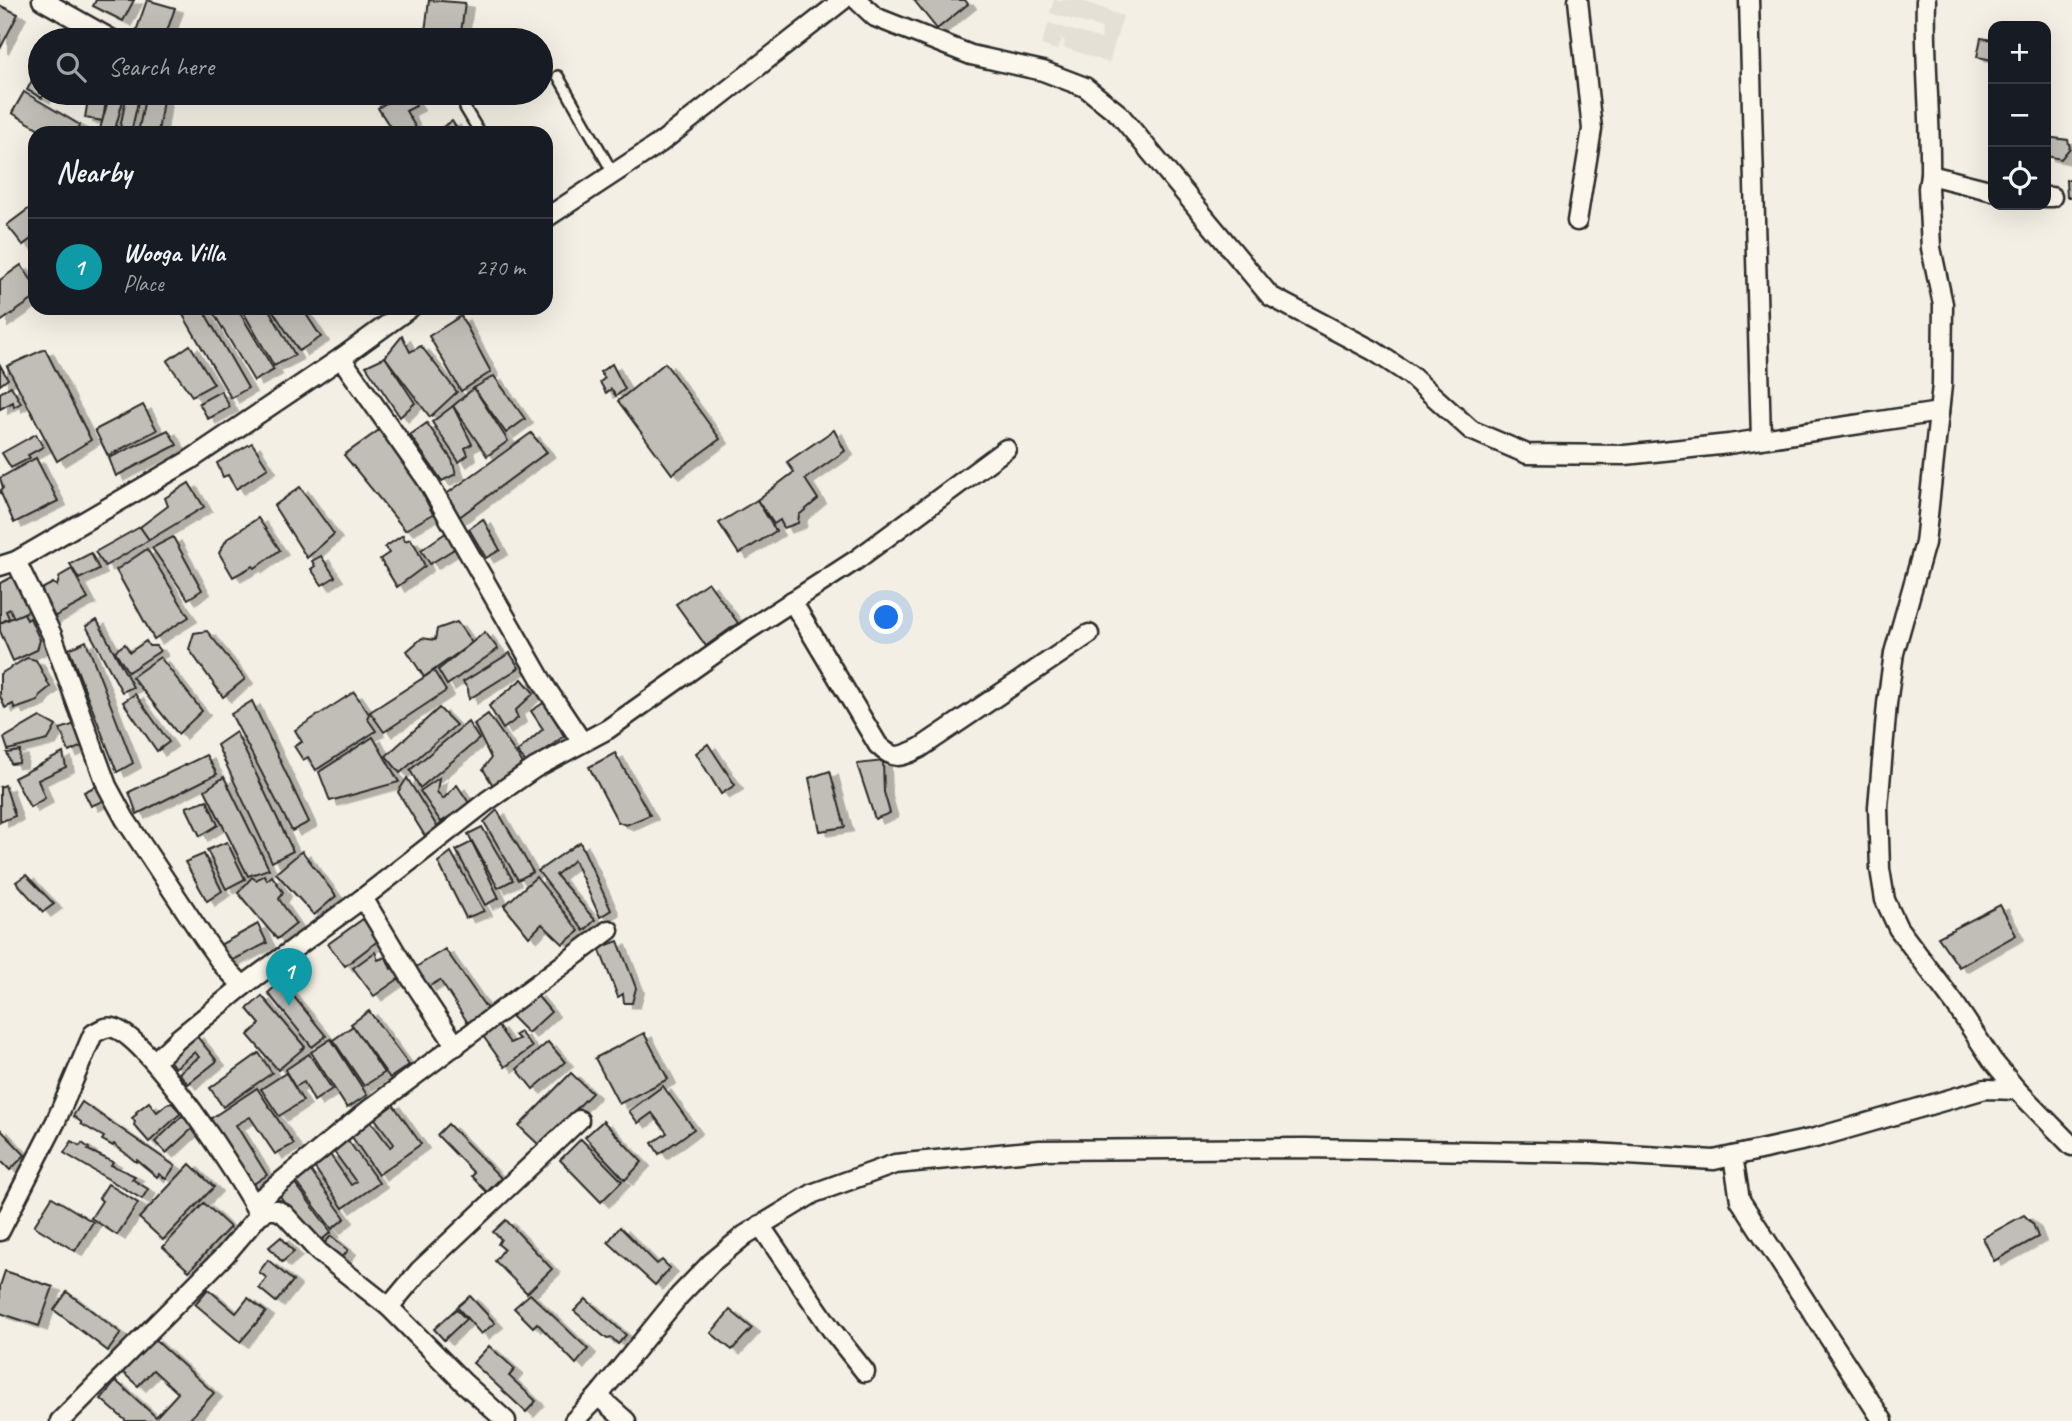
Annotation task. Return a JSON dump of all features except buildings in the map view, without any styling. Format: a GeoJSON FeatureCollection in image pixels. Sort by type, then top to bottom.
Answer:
{"type":"FeatureCollection","features":[{"type":"Feature","properties":{"kind":"street"},"geometry":{"type":"LineString","coordinates":[[42,0],[92,28]]}},
{"type":"Feature","properties":{"kind":"street"},"geometry":{"type":"LineString","coordinates":[[553,213],[660,143],[843,0]]}},
{"type":"Feature","properties":{"kind":"street"},"geometry":{"type":"LineString","coordinates":[[857,0],[875,17],[971,55],[1043,71],[1085,87],[1119,114],[1270,296],[1374,351],[1409,375],[1471,430],[1527,454],[1625,455],[1761,439],[1939,412]]}},
{"type":"Feature","properties":{"kind":"street"},"geometry":{"type":"LineString","coordinates":[[1577,0],[1592,129],[1577,221]]}},
{"type":"Feature","properties":{"kind":"street"},"geometry":{"type":"LineString","coordinates":[[1749,0],[1761,439]]}},
{"type":"Feature","properties":{"kind":"street"},"geometry":{"type":"LineString","coordinates":[[1926,0],[1924,42],[1931,141],[1928,188],[1931,248],[1943,304],[1942,385],[1925,543],[1894,653],[1887,704],[1878,807],[1880,869],[1885,900],[1898,928],[1993,1060],[2017,1090],[2072,1146]]}},
{"type":"Feature","properties":{"kind":"street"},"geometry":{"type":"LineString","coordinates":[[1930,175],[1988,190]]}},
{"type":"Feature","properties":{"kind":"street"},"geometry":{"type":"LineString","coordinates":[[243,986],[222,964],[125,819],[107,786],[52,635],[8,564],[190,460],[400,315]]}},
{"type":"Feature","properties":{"kind":"street"},"geometry":{"type":"LineString","coordinates":[[341,358],[426,480],[546,688],[582,742]]}},
{"type":"Feature","properties":{"kind":"street"},"geometry":{"type":"LineString","coordinates":[[155,1061],[178,1038],[243,986],[363,898],[487,801],[535,768],[608,729],[792,601],[856,560],[1006,449]]}},
{"type":"Feature","properties":{"kind":"street"},"geometry":{"type":"LineString","coordinates":[[792,601],[878,745],[887,754],[901,757],[919,748],[1089,634]]}},
{"type":"Feature","properties":{"kind":"street"},"geometry":{"type":"LineString","coordinates":[[363,898],[456,1046]]}},
{"type":"Feature","properties":{"kind":"street"},"geometry":{"type":"LineString","coordinates":[[60,1421],[225,1255],[257,1210],[370,1109],[609,930]]}},
{"type":"Feature","properties":{"kind":"street"},"geometry":{"type":"LineString","coordinates":[[0,1231],[56,1121],[93,1034],[105,1028],[116,1028],[155,1061],[220,1151],[257,1210]]}},
{"type":"Feature","properties":{"kind":"street"},"geometry":{"type":"LineString","coordinates":[[574,1421],[703,1271],[760,1224],[814,1193],[895,1164],[1040,1150],[1305,1148],[1593,1153],[1714,1160],[1815,1138],[1985,1089],[2017,1090]]}},
{"type":"Feature","properties":{"kind":"street"},"geometry":{"type":"LineString","coordinates":[[388,1307],[420,1270],[579,1119]]}},
{"type":"Feature","properties":{"kind":"street"},"geometry":{"type":"LineString","coordinates":[[1733,1156],[1740,1200],[1884,1421]]}},
{"type":"Feature","properties":{"kind":"street"},"geometry":{"type":"LineString","coordinates":[[257,1210],[277,1210],[284,1214],[319,1252],[388,1307],[506,1421]]}},
{"type":"Feature","properties":{"kind":"street"},"geometry":{"type":"LineString","coordinates":[[760,1224],[803,1290],[865,1372]]}},
{"type":"Feature","properties":{"kind":"street"},"geometry":{"type":"LineString","coordinates":[[598,1396],[626,1421]]}},
{"type":"Feature","properties":{"kind":"lane"},"geometry":{"type":"LineString","coordinates":[[558,76],[613,173]]}},
{"type":"Feature","properties":{"kind":"lane"},"geometry":{"type":"LineString","coordinates":[[465,108],[476,126]]}},
{"type":"Feature","properties":{"kind":"shaded area"},"geometry":{"type":"Polygon","coordinates":[[[1054,0],[1080,0],[1123,16],[1109,63],[1063,47],[1065,42],[1058,34],[1062,40],[1057,50],[1041,45],[1049,23],[1101,39],[1102,28],[1050,13],[1054,0]]]}},
{"type":"Feature","properties":{"kind":"place","name":"Wooga Villa"},"geometry":{"type":"Point","coordinates":[289,1006]}}]}
